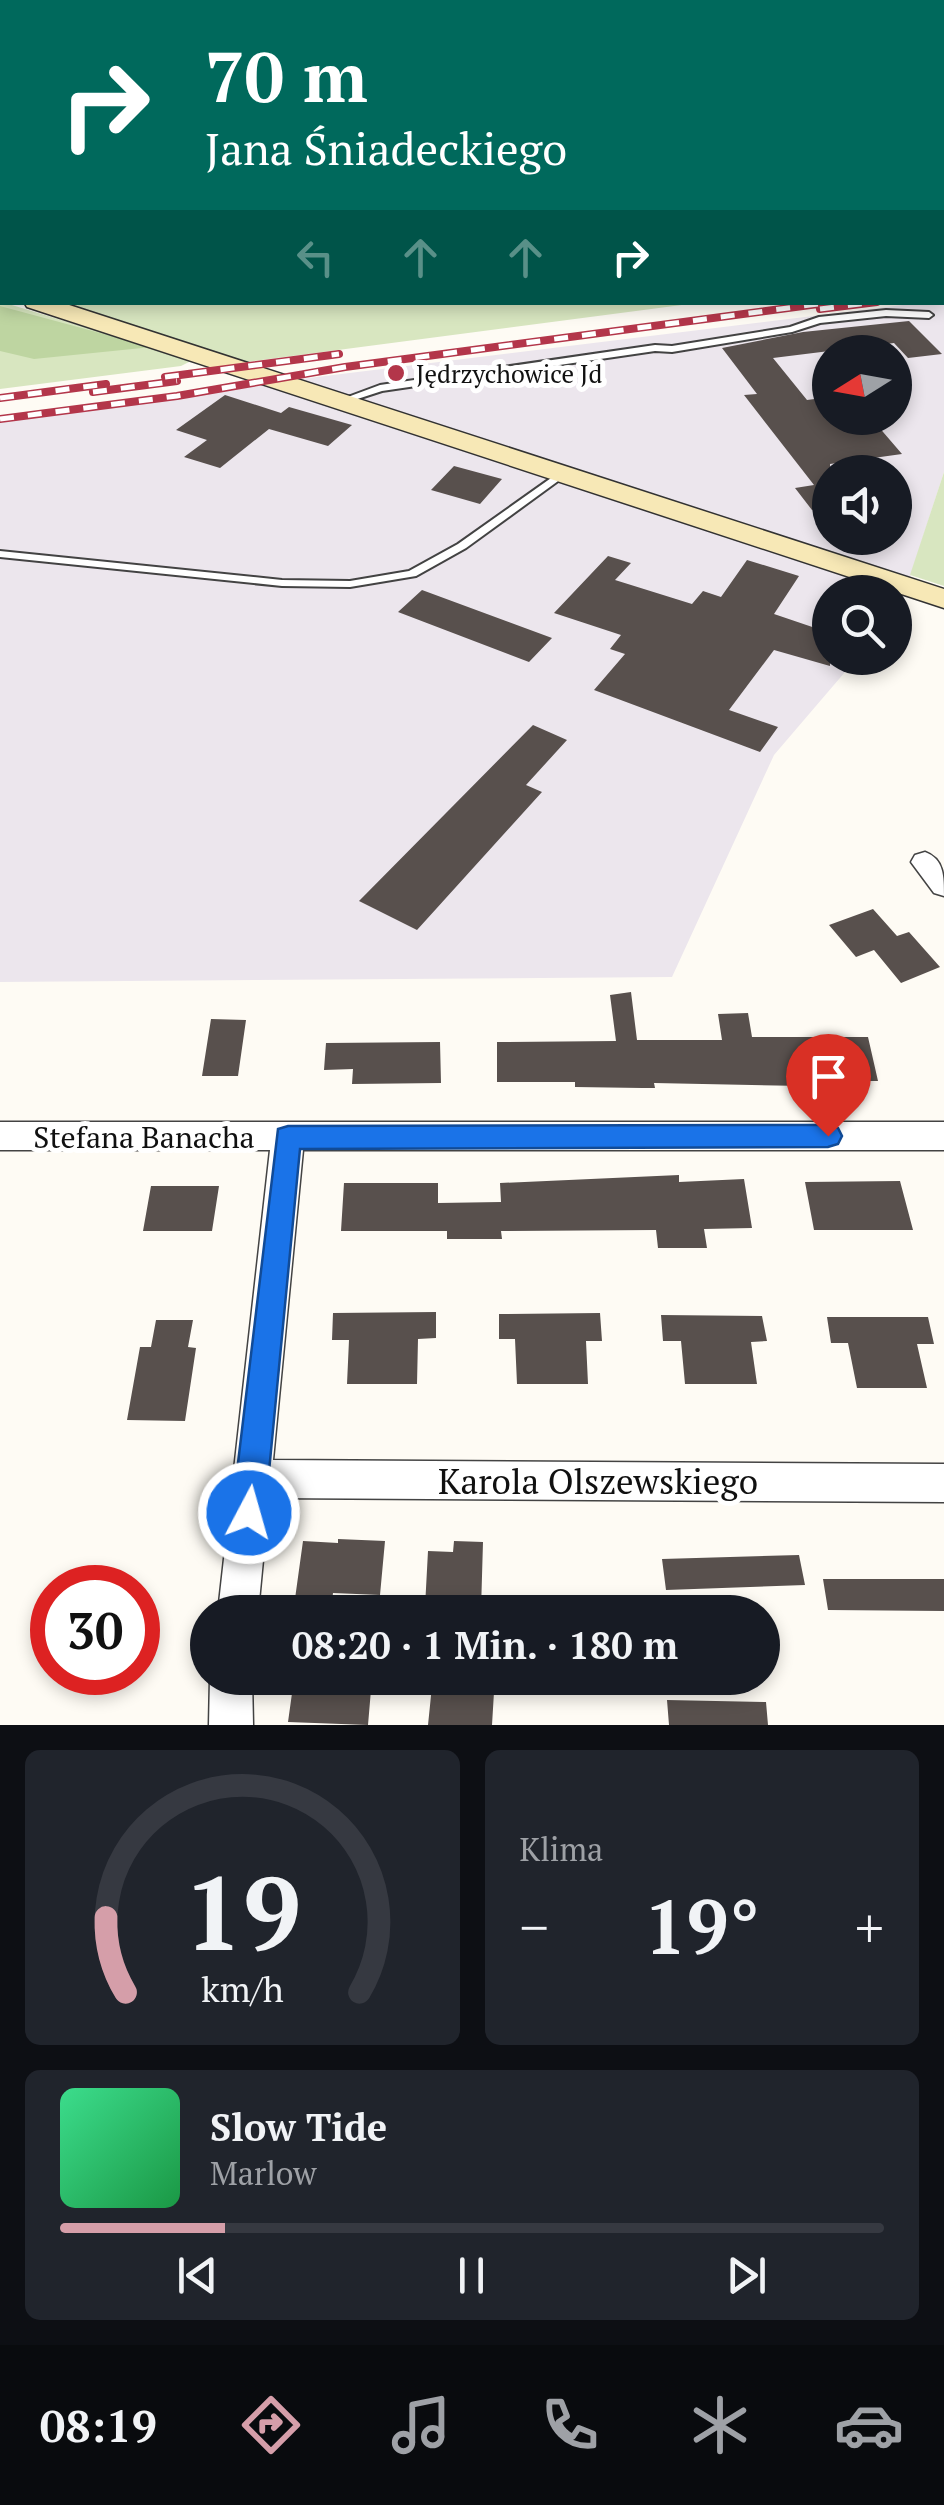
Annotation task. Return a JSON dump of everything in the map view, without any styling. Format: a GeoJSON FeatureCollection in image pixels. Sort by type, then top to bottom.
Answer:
{"type":"FeatureCollection","features":[{"type":"Feature","properties":{"kind":"street"},"geometry":{"type":"LineString","coordinates":[[44,305],[944,598]]}},
{"type":"Feature","properties":{"kind":"street"},"geometry":{"type":"LineString","coordinates":[[925,862],[944,886]]}},
{"type":"Feature","properties":{"kind":"street","name":"Stefana Banacha"},"geometry":{"type":"LineString","coordinates":[[0,1136],[944,1136]]}},
{"type":"Feature","properties":{"kind":"street"},"geometry":{"type":"LineString","coordinates":[[240,1595],[288,1137]]}},
{"type":"Feature","properties":{"kind":"street","name":"Karola Olszewskiego"},"geometry":{"type":"LineString","coordinates":[[252,1480],[944,1483]]}},
{"type":"Feature","properties":{"kind":"street"},"geometry":{"type":"LineString","coordinates":[[231,1695],[231,1725]]}},
{"type":"Feature","properties":{"kind":"lane"},"geometry":{"type":"LineString","coordinates":[[342,401],[380,388],[654,348],[672,349],[792,329],[818,320],[886,313],[930,315]]}},
{"type":"Feature","properties":{"kind":"lane"},"geometry":{"type":"LineString","coordinates":[[0,554],[282,582],[365,582],[412,574],[462,546],[560,474]]}},
{"type":"Feature","properties":{"kind":"shaded area"},"geometry":{"type":"Polygon","coordinates":[[[903,305],[944,305],[944,472],[911,575],[812,575],[812,675],[842,675],[774,755],[672,977],[0,982],[0,416],[903,305]]]}},
{"type":"Feature","properties":{"kind":"green space"},"geometry":{"type":"Polygon","coordinates":[[[0,305],[12,305],[193,360],[181,366],[0,389],[0,305]]]}},
{"type":"Feature","properties":{"kind":"green space"},"geometry":{"type":"Polygon","coordinates":[[[63,305],[682,305],[247,362],[63,305]]]}},
{"type":"Feature","properties":{"kind":"green space"},"geometry":{"type":"Polygon","coordinates":[[[0,306],[152,347],[34,359],[0,351],[0,306]]]}},
{"type":"Feature","properties":{"kind":"green space"},"geometry":{"type":"Polygon","coordinates":[[[944,472],[944,586],[910,575],[944,472]]]}},
{"type":"Feature","properties":{"kind":"building"},"geometry":{"type":"Polygon","coordinates":[[[909,321],[942,354],[912,358],[912,335],[812,335],[812,353],[773,358],[807,400],[812,399],[812,435],[886,435],[902,454],[812,455],[812,482],[744,395],[757,394],[722,348],[803,332],[909,321]]]}},
{"type":"Feature","properties":{"kind":"building"},"geometry":{"type":"Polygon","coordinates":[[[225,395],[281,413],[289,407],[352,425],[328,446],[269,429],[220,468],[184,457],[207,440],[176,430],[225,395]]]}},
{"type":"Feature","properties":{"kind":"building"},"geometry":{"type":"Polygon","coordinates":[[[454,466],[502,479],[480,504],[431,490],[454,466]]]}},
{"type":"Feature","properties":{"kind":"building"},"geometry":{"type":"Polygon","coordinates":[[[812,485],[812,510],[795,488],[812,485]]]}},
{"type":"Feature","properties":{"kind":"building"},"geometry":{"type":"Polygon","coordinates":[[[608,556],[631,563],[615,580],[692,604],[703,591],[721,597],[747,560],[799,576],[774,614],[812,627],[812,661],[774,650],[729,710],[778,727],[760,752],[594,690],[625,654],[610,649],[621,635],[554,613],[608,556]]]}},
{"type":"Feature","properties":{"kind":"building"},"geometry":{"type":"Polygon","coordinates":[[[422,590],[552,638],[529,662],[398,612],[422,590]]]}},
{"type":"Feature","properties":{"kind":"building"},"geometry":{"type":"Polygon","coordinates":[[[533,725],[567,740],[526,785],[542,792],[417,930],[359,901],[533,725]]]}},
{"type":"Feature","properties":{"kind":"building"},"geometry":{"type":"Polygon","coordinates":[[[873,909],[897,936],[909,932],[940,967],[901,983],[874,950],[856,957],[829,925],[873,909]]]}},
{"type":"Feature","properties":{"kind":"building"},"geometry":{"type":"Polygon","coordinates":[[[631,992],[637,1040],[722,1040],[718,1014],[748,1013],[752,1037],[868,1037],[878,1081],[803,1081],[804,1086],[654,1083],[655,1088],[497,1082],[497,1042],[616,1041],[610,995],[631,992]]]}},
{"type":"Feature","properties":{"kind":"building"},"geometry":{"type":"Polygon","coordinates":[[[211,1019],[246,1020],[238,1076],[202,1076],[211,1019]]]}},
{"type":"Feature","properties":{"kind":"building"},"geometry":{"type":"Polygon","coordinates":[[[440,1042],[441,1083],[352,1084],[353,1069],[324,1070],[326,1043],[440,1042]]]}},
{"type":"Feature","properties":{"kind":"building"},"geometry":{"type":"Polygon","coordinates":[[[679,1175],[679,1182],[744,1179],[752,1228],[704,1229],[707,1248],[658,1248],[656,1230],[501,1231],[502,1239],[447,1239],[447,1231],[341,1231],[344,1183],[438,1183],[438,1203],[501,1202],[500,1183],[679,1175]]]}},
{"type":"Feature","properties":{"kind":"building"},"geometry":{"type":"Polygon","coordinates":[[[900,1181],[913,1230],[814,1230],[805,1182],[900,1181]]]}},
{"type":"Feature","properties":{"kind":"building"},"geometry":{"type":"Polygon","coordinates":[[[151,1186],[219,1186],[212,1231],[143,1231],[151,1186]]]}},
{"type":"Feature","properties":{"kind":"building"},"geometry":{"type":"Polygon","coordinates":[[[436,1312],[436,1338],[418,1339],[417,1384],[347,1384],[349,1340],[332,1340],[333,1313],[436,1312]]]}},
{"type":"Feature","properties":{"kind":"building"},"geometry":{"type":"Polygon","coordinates":[[[600,1313],[602,1341],[586,1341],[588,1384],[517,1384],[515,1339],[499,1339],[499,1314],[600,1313]]]}},
{"type":"Feature","properties":{"kind":"building"},"geometry":{"type":"Polygon","coordinates":[[[661,1315],[762,1316],[767,1341],[751,1342],[757,1384],[685,1384],[681,1341],[663,1341],[661,1315]]]}},
{"type":"Feature","properties":{"kind":"building"},"geometry":{"type":"Polygon","coordinates":[[[827,1317],[928,1317],[934,1344],[917,1344],[927,1388],[857,1388],[848,1343],[831,1343],[827,1317]]]}},
{"type":"Feature","properties":{"kind":"building"},"geometry":{"type":"Polygon","coordinates":[[[156,1320],[193,1320],[188,1347],[196,1348],[185,1421],[127,1420],[140,1347],[151,1347],[156,1320]]]}},
{"type":"Feature","properties":{"kind":"building"},"geometry":{"type":"Polygon","coordinates":[[[338,1539],[385,1541],[380,1595],[296,1595],[303,1541],[338,1543],[338,1539]]]}},
{"type":"Feature","properties":{"kind":"building"},"geometry":{"type":"Polygon","coordinates":[[[454,1541],[483,1542],[481,1595],[426,1595],[428,1551],[453,1552],[454,1541]]]}},
{"type":"Feature","properties":{"kind":"building"},"geometry":{"type":"Polygon","coordinates":[[[799,1555],[805,1585],[666,1590],[662,1559],[799,1555]]]}},
{"type":"Feature","properties":{"kind":"building"},"geometry":{"type":"Polygon","coordinates":[[[823,1579],[944,1579],[944,1611],[828,1610],[823,1579]]]}},
{"type":"Feature","properties":{"kind":"building"},"geometry":{"type":"Polygon","coordinates":[[[292,1695],[371,1695],[368,1725],[288,1722],[292,1695]]]}},
{"type":"Feature","properties":{"kind":"building"},"geometry":{"type":"Polygon","coordinates":[[[431,1695],[494,1695],[492,1725],[428,1725],[431,1695]]]}},
{"type":"Feature","properties":{"kind":"building"},"geometry":{"type":"Polygon","coordinates":[[[667,1700],[766,1702],[768,1725],[669,1725],[667,1700]]]}},
{"type":"Feature","properties":{"kind":"railway"},"geometry":{"type":"LineString","coordinates":[[0,419],[177,396],[345,367],[810,305]]}},
{"type":"Feature","properties":{"kind":"railway"},"geometry":{"type":"LineString","coordinates":[[820,309],[853,305]]}},
{"type":"Feature","properties":{"kind":"railway"},"geometry":{"type":"LineString","coordinates":[[165,377],[339,354]]}},
{"type":"Feature","properties":{"kind":"railway"},"geometry":{"type":"LineString","coordinates":[[93,392],[177,381]]}},
{"type":"Feature","properties":{"kind":"railway"},"geometry":{"type":"LineString","coordinates":[[0,398],[106,384]]}},
{"type":"Feature","properties":{"kind":"place","name":"Jędrzychowice Jd"},"geometry":{"type":"Point","coordinates":[396,373]}},
{"type":"Feature","properties":{"kind":"route"},"geometry":{"type":"LineString","coordinates":[[249,1513],[288,1137],[828,1136]]}}]}
